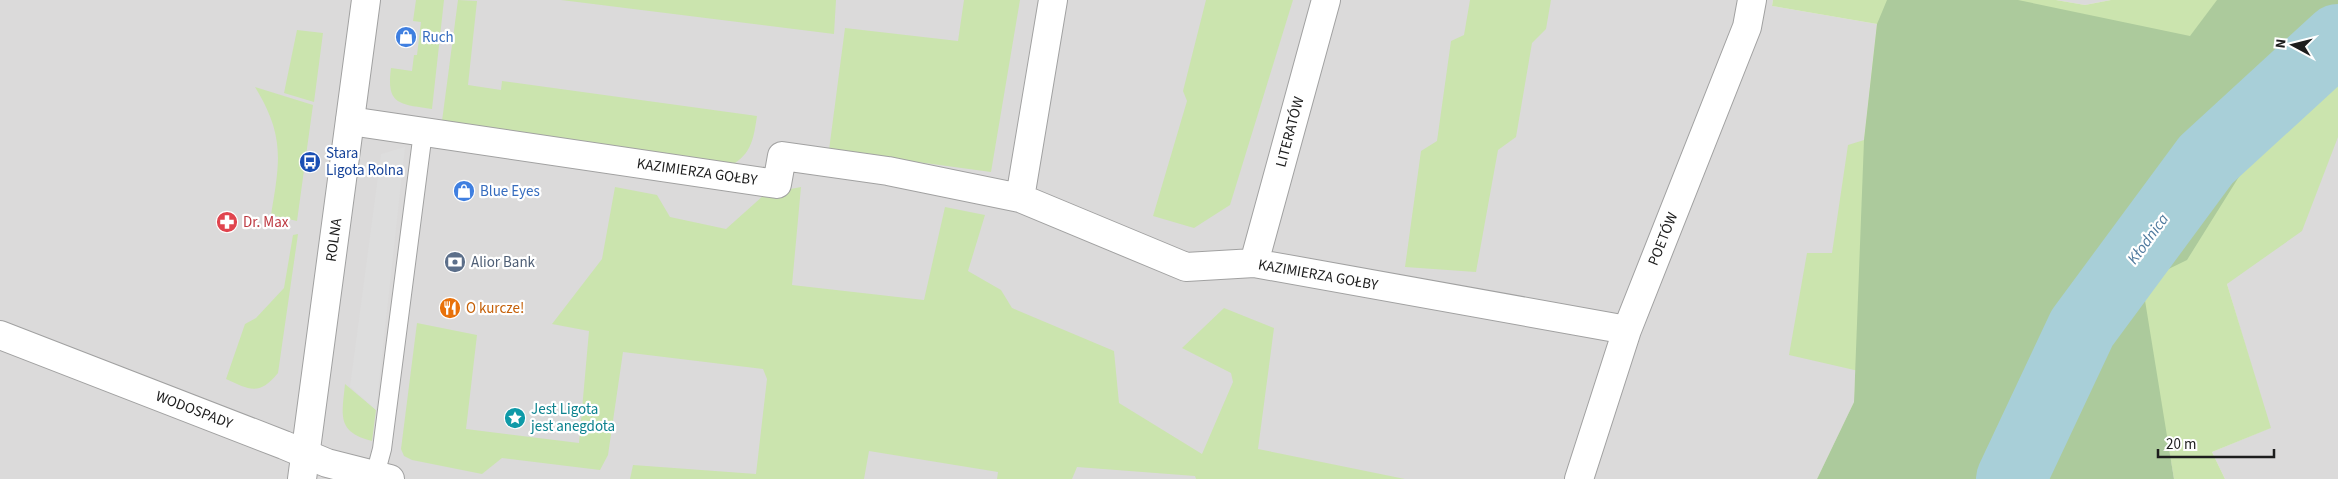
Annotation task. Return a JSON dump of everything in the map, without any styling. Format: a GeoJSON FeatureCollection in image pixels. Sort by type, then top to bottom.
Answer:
{"type":"FeatureCollection","features":[{"type":"Feature","properties":{"kind":"street","name":"ROLNA"},"geometry":{"type":"LineString","coordinates":[[303,467],[366,0]]}},
{"type":"Feature","properties":{"kind":"street"},"geometry":{"type":"LineString","coordinates":[[1020,198],[1053,0]]}},
{"type":"Feature","properties":{"kind":"street","name":"LITERATÓW"},"geometry":{"type":"LineString","coordinates":[[1254,263],[1326,0]]}},
{"type":"Feature","properties":{"kind":"street","name":"POETÓW"},"geometry":{"type":"LineString","coordinates":[[1579,479],[1627,330],[1747,27],[1752,0]]}},
{"type":"Feature","properties":{"kind":"street","name":"KAZIMIERZA GOŁBY"},"geometry":{"type":"LineString","coordinates":[[350,122],[777,184],[782,156],[888,171],[1020,198],[1186,268],[1254,263],[1627,330]]}},
{"type":"Feature","properties":{"kind":"street","name":"WODOSPADY"},"geometry":{"type":"LineString","coordinates":[[0,335],[303,467],[327,463],[382,477]]}},
{"type":"Feature","properties":{"kind":"lane"},"geometry":{"type":"LineString","coordinates":[[382,477],[382,449],[423,132]]}},
{"type":"Feature","properties":{"kind":"shaded area"},"geometry":{"type":"Polygon","coordinates":[[[0,0],[1773,0],[1772,6],[1877,24],[1864,140],[1854,402],[1817,479],[0,479],[0,0]]]}},
{"type":"Feature","properties":{"kind":"shaded area"},"geometry":{"type":"Polygon","coordinates":[[[2056,0],[2111,0],[2085,5],[2056,0]]]}},
{"type":"Feature","properties":{"kind":"shaded area"},"geometry":{"type":"Polygon","coordinates":[[[2338,107],[2338,479],[2225,479],[2212,452],[2270,428],[2227,284],[2338,107]]]}},
{"type":"Feature","properties":{"kind":"shaded area"},"geometry":{"type":"Polygon","coordinates":[[[405,147],[376,410],[350,387],[381,154],[405,147]]]}},
{"type":"Feature","properties":{"kind":"green space"},"geometry":{"type":"Polygon","coordinates":[[[416,0],[444,0],[432,109],[403,104],[393,96],[391,89],[391,68],[412,71],[414,55],[417,55],[421,22],[413,21],[416,0]]]}},
{"type":"Feature","properties":{"kind":"green space"},"geometry":{"type":"Polygon","coordinates":[[[458,0],[477,1],[468,85],[501,90],[502,81],[757,116],[752,141],[746,153],[726,168],[442,121],[458,0]]]}},
{"type":"Feature","properties":{"kind":"green space"},"geometry":{"type":"Polygon","coordinates":[[[561,0],[836,0],[834,34],[561,0]]]}},
{"type":"Feature","properties":{"kind":"green space"},"geometry":{"type":"Polygon","coordinates":[[[964,0],[1020,0],[991,172],[829,150],[845,28],[958,41],[964,0]]]}},
{"type":"Feature","properties":{"kind":"green space"},"geometry":{"type":"Polygon","coordinates":[[[1206,0],[1293,0],[1230,205],[1194,228],[1153,216],[1187,101],[1183,91],[1206,0]]]}},
{"type":"Feature","properties":{"kind":"green space"},"geometry":{"type":"Polygon","coordinates":[[[1470,0],[1551,0],[1546,29],[1532,43],[1516,137],[1498,150],[1476,272],[1405,267],[1421,151],[1437,141],[1451,41],[1464,35],[1470,0]]]}},
{"type":"Feature","properties":{"kind":"green space"},"geometry":{"type":"Polygon","coordinates":[[[1773,0],[2056,0],[2085,5],[2111,0],[2338,0],[2338,137],[2302,231],[2227,284],[2271,428],[2212,452],[2225,479],[2174,479],[2168,443],[2173,443],[1789,355],[1807,253],[1832,253],[1848,145],[1864,140],[1877,24],[1772,6],[1773,0]]]}},
{"type":"Feature","properties":{"kind":"green space"},"geometry":{"type":"Polygon","coordinates":[[[1887,0],[2018,0],[2190,36],[2217,0],[2338,0],[2338,18],[2187,260],[2142,282],[2174,479],[1817,479],[1854,402],[1864,140],[1877,24],[1887,0]]]}},
{"type":"Feature","properties":{"kind":"green space"},"geometry":{"type":"Polygon","coordinates":[[[297,30],[323,33],[314,102],[284,93],[297,30]]]}},
{"type":"Feature","properties":{"kind":"green space"},"geometry":{"type":"Polygon","coordinates":[[[255,87],[313,105],[297,221],[271,215],[277,179],[278,149],[271,120],[265,104],[255,87]]]}},
{"type":"Feature","properties":{"kind":"green space"},"geometry":{"type":"Polygon","coordinates":[[[615,187],[657,195],[670,217],[726,229],[765,194],[801,187],[792,285],[924,300],[945,207],[985,215],[968,271],[1001,290],[1012,308],[1114,351],[1119,403],[1202,454],[1233,382],[1231,373],[1182,348],[1224,308],[1274,328],[1258,449],[1405,479],[1196,479],[1195,476],[1077,467],[1072,479],[997,479],[998,472],[869,451],[864,479],[630,479],[633,465],[756,474],[767,379],[763,369],[623,352],[608,455],[600,470],[502,458],[482,474],[412,460],[404,456],[401,449],[417,323],[477,335],[466,429],[579,443],[589,331],[552,324],[602,259],[615,187]]]}},
{"type":"Feature","properties":{"kind":"green space"},"geometry":{"type":"Polygon","coordinates":[[[298,234],[278,373],[260,388],[254,389],[242,386],[226,379],[245,324],[256,318],[284,288],[293,235],[298,234]]]}},
{"type":"Feature","properties":{"kind":"green space"},"geometry":{"type":"Polygon","coordinates":[[[345,384],[376,410],[372,441],[352,433],[344,421],[345,384]]]}},
{"type":"Feature","properties":{"kind":"waterway","name":"Kłodnica"},"geometry":{"type":"LineString","coordinates":[[2011,479],[2082,328],[2206,160],[2338,39]]}},
{"type":"Feature","properties":{"kind":"place","name":"Ruch"},"geometry":{"type":"Point","coordinates":[406,37]}},
{"type":"Feature","properties":{"kind":"place","name":"Stara Ligota Rolna"},"geometry":{"type":"Point","coordinates":[310,162]}},
{"type":"Feature","properties":{"kind":"place","name":"Blue Eyes"},"geometry":{"type":"Point","coordinates":[464,191]}},
{"type":"Feature","properties":{"kind":"place","name":"Dr. Max"},"geometry":{"type":"Point","coordinates":[227,222]}},
{"type":"Feature","properties":{"kind":"place","name":"Alior Bank"},"geometry":{"type":"Point","coordinates":[455,262]}},
{"type":"Feature","properties":{"kind":"place","name":"O kurcze!"},"geometry":{"type":"Point","coordinates":[450,308]}},
{"type":"Feature","properties":{"kind":"place","name":"Jest Ligota jest anegdota"},"geometry":{"type":"Point","coordinates":[515,418]}}]}
